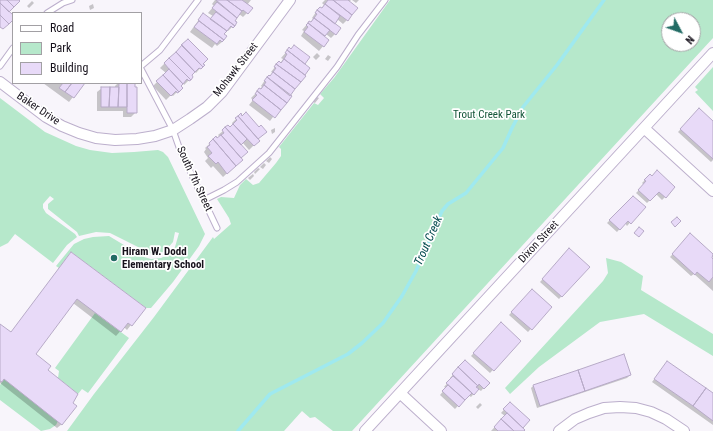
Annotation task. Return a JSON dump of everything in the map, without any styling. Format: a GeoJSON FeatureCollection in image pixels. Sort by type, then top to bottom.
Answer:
{"type":"FeatureCollection","features":[{"type":"Feature","properties":{"kind":"street","name":"Mohawk Street"},"geometry":{"type":"LineString","coordinates":[[172,130],[190,119],[222,92],[290,0]]}},
{"type":"Feature","properties":{"kind":"street","name":"Dixon Street"},"geometry":{"type":"LineString","coordinates":[[365,431],[713,53]]}},
{"type":"Feature","properties":{"kind":"street","name":"Baker Drive"},"geometry":{"type":"LineString","coordinates":[[0,82],[46,117],[62,126],[96,138],[115,140],[137,139],[155,136],[172,130]]}},
{"type":"Feature","properties":{"kind":"street"},"geometry":{"type":"LineString","coordinates":[[644,128],[713,191]]}},
{"type":"Feature","properties":{"kind":"street"},"geometry":{"type":"LineString","coordinates":[[400,393],[441,431]]}},
{"type":"Feature","properties":{"kind":"street"},"geometry":{"type":"LineString","coordinates":[[560,431],[575,420],[589,413],[604,408],[620,407],[636,408],[651,412],[666,419],[684,431]]}},
{"type":"Feature","properties":{"kind":"lane"},"geometry":{"type":"LineString","coordinates":[[49,12],[63,3],[72,0]]}},
{"type":"Feature","properties":{"kind":"lane"},"geometry":{"type":"LineString","coordinates":[[142,65],[160,50],[198,0]]}},
{"type":"Feature","properties":{"kind":"lane"},"geometry":{"type":"LineString","coordinates":[[204,200],[237,182],[269,153],[337,67],[358,35],[385,0]]}},
{"type":"Feature","properties":{"kind":"lane"},"geometry":{"type":"LineString","coordinates":[[0,66],[12,49]]}},
{"type":"Feature","properties":{"kind":"lane","name":"South 7th Street"},"geometry":{"type":"LineString","coordinates":[[142,71],[172,130],[217,228]]}},
{"type":"Feature","properties":{"kind":"green space","name":"Trout Creek Park"},"geometry":{"type":"Polygon","coordinates":[[[390,0],[713,0],[713,38],[701,51],[701,12],[661,12],[661,52],[700,52],[352,431],[333,431],[315,417],[310,418],[302,411],[284,431],[67,431],[213,237],[214,239],[231,224],[217,199],[221,197],[234,198],[240,185],[246,179],[253,185],[259,183],[281,156],[281,149],[279,147],[314,103],[318,105],[324,98],[320,94],[334,78],[390,0]]]}},
{"type":"Feature","properties":{"kind":"green space"},"geometry":{"type":"Polygon","coordinates":[[[713,67],[713,111],[695,92],[698,90],[695,87],[713,67]]]}},
{"type":"Feature","properties":{"kind":"green space"},"geometry":{"type":"Polygon","coordinates":[[[0,98],[45,132],[76,146],[90,150],[112,153],[158,150],[163,152],[168,157],[205,234],[199,246],[173,282],[151,308],[146,308],[71,252],[59,268],[56,266],[74,244],[84,239],[93,237],[109,236],[144,257],[151,259],[161,258],[167,255],[175,247],[179,233],[175,232],[173,242],[166,250],[161,253],[152,254],[110,233],[96,232],[79,236],[77,232],[48,209],[48,204],[54,199],[50,196],[43,204],[43,208],[46,213],[77,237],[67,245],[53,263],[15,234],[8,243],[0,247],[0,98]]]}},
{"type":"Feature","properties":{"kind":"green space"},"geometry":{"type":"Polygon","coordinates":[[[606,258],[621,262],[643,276],[641,290],[713,334],[713,356],[644,314],[600,322],[539,367],[510,394],[505,388],[603,281],[608,273],[606,258]]]}},
{"type":"Feature","properties":{"kind":"green space"},"geometry":{"type":"Polygon","coordinates":[[[95,313],[129,338],[88,393],[82,389],[78,394],[58,378],[59,371],[55,368],[95,313]]]}},
{"type":"Feature","properties":{"kind":"green space"},"geometry":{"type":"Polygon","coordinates":[[[4,379],[58,421],[56,425],[50,429],[41,431],[0,400],[0,385],[4,379]]]}},
{"type":"Feature","properties":{"kind":"building"},"geometry":{"type":"Polygon","coordinates":[[[0,0],[7,0],[14,7],[9,12],[0,3],[0,0]]]}},
{"type":"Feature","properties":{"kind":"building"},"geometry":{"type":"Polygon","coordinates":[[[7,0],[19,0],[20,1],[14,7],[7,0]]]}},
{"type":"Feature","properties":{"kind":"building"},"geometry":{"type":"Polygon","coordinates":[[[216,0],[227,0],[242,11],[237,18],[216,0]]]}},
{"type":"Feature","properties":{"kind":"building"},"geometry":{"type":"Polygon","coordinates":[[[227,0],[242,0],[253,8],[248,14],[227,0]]]}},
{"type":"Feature","properties":{"kind":"building"},"geometry":{"type":"Polygon","coordinates":[[[328,0],[333,0],[352,15],[348,21],[325,4],[328,0]]]}},
{"type":"Feature","properties":{"kind":"building"},"geometry":{"type":"Polygon","coordinates":[[[333,0],[348,0],[358,8],[352,15],[333,0]]]}},
{"type":"Feature","properties":{"kind":"building"},"geometry":{"type":"Polygon","coordinates":[[[217,2],[237,18],[235,21],[237,22],[235,26],[212,8],[217,2]]]}},
{"type":"Feature","properties":{"kind":"building"},"geometry":{"type":"Polygon","coordinates":[[[0,3],[12,14],[12,21],[9,24],[0,15],[0,3]]]}},
{"type":"Feature","properties":{"kind":"building"},"geometry":{"type":"Polygon","coordinates":[[[325,4],[340,16],[335,24],[317,10],[320,7],[322,8],[325,4]]]}},
{"type":"Feature","properties":{"kind":"building"},"geometry":{"type":"Polygon","coordinates":[[[317,10],[341,28],[336,35],[314,18],[317,14],[315,13],[317,10]]]}},
{"type":"Feature","properties":{"kind":"building"},"geometry":{"type":"Polygon","coordinates":[[[216,12],[235,26],[233,28],[231,26],[227,31],[210,19],[216,12]]]}},
{"type":"Feature","properties":{"kind":"building"},"geometry":{"type":"Polygon","coordinates":[[[203,13],[227,31],[224,34],[227,36],[224,40],[198,20],[203,13]]]}},
{"type":"Feature","properties":{"kind":"building"},"geometry":{"type":"Polygon","coordinates":[[[0,15],[9,24],[3,29],[0,27],[0,15]]]}},
{"type":"Feature","properties":{"kind":"building"},"geometry":{"type":"Polygon","coordinates":[[[314,18],[330,30],[325,36],[308,23],[314,18]]]}},
{"type":"Feature","properties":{"kind":"building"},"geometry":{"type":"Polygon","coordinates":[[[199,21],[224,40],[222,42],[220,40],[217,44],[194,27],[199,21]]]}},
{"type":"Feature","properties":{"kind":"building"},"geometry":{"type":"Polygon","coordinates":[[[308,23],[329,40],[324,47],[304,32],[308,27],[306,25],[308,23]]]}},
{"type":"Feature","properties":{"kind":"building"},"geometry":{"type":"Polygon","coordinates":[[[188,39],[208,59],[203,64],[205,65],[203,67],[181,45],[188,39]]]}},
{"type":"Feature","properties":{"kind":"building"},"geometry":{"type":"Polygon","coordinates":[[[182,45],[203,67],[201,69],[199,68],[195,72],[176,52],[182,45]]]}},
{"type":"Feature","properties":{"kind":"building"},"geometry":{"type":"Polygon","coordinates":[[[294,45],[310,57],[305,64],[287,50],[289,47],[291,49],[294,45]]]}},
{"type":"Feature","properties":{"kind":"building"},"geometry":{"type":"Polygon","coordinates":[[[287,50],[310,68],[305,75],[284,59],[287,54],[285,53],[287,50]]]}},
{"type":"Feature","properties":{"kind":"building"},"geometry":{"type":"Polygon","coordinates":[[[176,52],[195,72],[192,75],[193,77],[191,80],[169,58],[176,52]]]}},
{"type":"Feature","properties":{"kind":"building"},"geometry":{"type":"Polygon","coordinates":[[[169,58],[191,80],[189,81],[187,79],[183,84],[164,63],[169,58]]]}},
{"type":"Feature","properties":{"kind":"building"},"geometry":{"type":"Polygon","coordinates":[[[284,59],[306,76],[301,82],[276,64],[279,61],[281,63],[284,59]]]}},
{"type":"Feature","properties":{"kind":"building"},"geometry":{"type":"Polygon","coordinates":[[[276,64],[301,82],[295,89],[273,72],[276,68],[274,67],[276,64]]]}},
{"type":"Feature","properties":{"kind":"building"},"geometry":{"type":"Polygon","coordinates":[[[169,69],[183,84],[181,86],[183,88],[179,92],[163,75],[169,69]]]}},
{"type":"Feature","properties":{"kind":"building"},"geometry":{"type":"Polygon","coordinates":[[[273,72],[295,89],[290,96],[267,77],[273,72]]]}},
{"type":"Feature","properties":{"kind":"building"},"geometry":{"type":"Polygon","coordinates":[[[163,75],[179,92],[177,93],[176,91],[171,96],[156,81],[163,75]]]}},
{"type":"Feature","properties":{"kind":"building"},"geometry":{"type":"Polygon","coordinates":[[[267,77],[292,96],[287,103],[264,85],[266,82],[264,81],[267,77]]]}},
{"type":"Feature","properties":{"kind":"building"},"geometry":{"type":"Polygon","coordinates":[[[62,84],[71,84],[65,92],[59,88],[62,84]]]}},
{"type":"Feature","properties":{"kind":"building"},"geometry":{"type":"Polygon","coordinates":[[[71,84],[84,84],[74,98],[65,92],[71,84]]]}},
{"type":"Feature","properties":{"kind":"building"},"geometry":{"type":"Polygon","coordinates":[[[119,84],[127,84],[127,107],[118,107],[119,84]]]}},
{"type":"Feature","properties":{"kind":"building"},"geometry":{"type":"Polygon","coordinates":[[[127,84],[135,84],[135,87],[137,87],[137,113],[127,113],[127,84]]]}},
{"type":"Feature","properties":{"kind":"building"},"geometry":{"type":"Polygon","coordinates":[[[264,85],[287,103],[281,110],[257,91],[264,85]]]}},
{"type":"Feature","properties":{"kind":"building"},"geometry":{"type":"Polygon","coordinates":[[[101,87],[110,87],[109,107],[101,107],[101,87]]]}},
{"type":"Feature","properties":{"kind":"building"},"geometry":{"type":"Polygon","coordinates":[[[110,87],[119,87],[118,107],[109,107],[110,87]]]}},
{"type":"Feature","properties":{"kind":"building"},"geometry":{"type":"Polygon","coordinates":[[[257,91],[281,110],[275,118],[252,100],[257,95],[255,94],[257,91]]]}},
{"type":"Feature","properties":{"kind":"building"},"geometry":{"type":"Polygon","coordinates":[[[699,108],[713,121],[713,159],[680,129],[699,108]]]}},
{"type":"Feature","properties":{"kind":"building"},"geometry":{"type":"Polygon","coordinates":[[[246,112],[259,127],[261,125],[267,132],[258,139],[238,116],[241,113],[242,116],[246,112]]]}},
{"type":"Feature","properties":{"kind":"building"},"geometry":{"type":"Polygon","coordinates":[[[238,116],[260,141],[254,146],[233,124],[237,120],[235,118],[238,116]]]}},
{"type":"Feature","properties":{"kind":"building"},"geometry":{"type":"Polygon","coordinates":[[[233,124],[247,139],[241,145],[225,127],[228,125],[230,127],[233,124]]]}},
{"type":"Feature","properties":{"kind":"building"},"geometry":{"type":"Polygon","coordinates":[[[225,127],[248,152],[241,158],[221,135],[224,133],[222,130],[225,127]]]}},
{"type":"Feature","properties":{"kind":"building"},"geometry":{"type":"Polygon","coordinates":[[[221,135],[243,160],[236,166],[213,139],[216,136],[217,138],[221,135]]]}},
{"type":"Feature","properties":{"kind":"building"},"geometry":{"type":"Polygon","coordinates":[[[213,139],[236,166],[227,174],[218,162],[216,164],[208,156],[212,153],[207,147],[213,139]]]}},
{"type":"Feature","properties":{"kind":"building"},"geometry":{"type":"Polygon","coordinates":[[[657,170],[675,187],[666,198],[659,192],[650,201],[638,190],[646,181],[644,180],[650,174],[652,176],[657,170]]]}},
{"type":"Feature","properties":{"kind":"building"},"geometry":{"type":"Polygon","coordinates":[[[633,196],[646,207],[631,224],[628,221],[620,230],[609,220],[633,196]]]}},
{"type":"Feature","properties":{"kind":"building"},"geometry":{"type":"Polygon","coordinates":[[[677,217],[681,221],[675,227],[671,222],[677,217]]]}},
{"type":"Feature","properties":{"kind":"building"},"geometry":{"type":"Polygon","coordinates":[[[639,227],[644,231],[639,237],[634,233],[639,227]]]}},
{"type":"Feature","properties":{"kind":"building"},"geometry":{"type":"Polygon","coordinates":[[[690,233],[713,254],[713,277],[709,282],[697,272],[695,275],[672,254],[690,233]]]}},
{"type":"Feature","properties":{"kind":"building"},"geometry":{"type":"Polygon","coordinates":[[[569,248],[590,267],[562,297],[542,279],[569,248]]]}},
{"type":"Feature","properties":{"kind":"building"},"geometry":{"type":"Polygon","coordinates":[[[71,252],[146,308],[132,326],[128,323],[121,332],[77,299],[36,354],[51,366],[48,370],[78,394],[73,403],[77,406],[62,425],[4,379],[2,382],[0,381],[0,324],[11,332],[71,252]]]}},
{"type":"Feature","properties":{"kind":"building"},"geometry":{"type":"Polygon","coordinates":[[[532,289],[552,307],[532,330],[511,312],[532,289]]]}},
{"type":"Feature","properties":{"kind":"building"},"geometry":{"type":"Polygon","coordinates":[[[501,322],[521,341],[494,371],[473,353],[501,322]]]}},
{"type":"Feature","properties":{"kind":"building"},"geometry":{"type":"Polygon","coordinates":[[[624,354],[631,375],[585,391],[578,370],[624,354]]]}},
{"type":"Feature","properties":{"kind":"building"},"geometry":{"type":"Polygon","coordinates":[[[465,360],[490,383],[484,389],[479,384],[478,386],[458,367],[465,360]]]}},
{"type":"Feature","properties":{"kind":"building"},"geometry":{"type":"Polygon","coordinates":[[[667,361],[706,388],[693,406],[654,379],[667,361]]]}},
{"type":"Feature","properties":{"kind":"building"},"geometry":{"type":"Polygon","coordinates":[[[458,367],[478,386],[476,387],[479,389],[474,395],[452,374],[458,367]]]}},
{"type":"Feature","properties":{"kind":"building"},"geometry":{"type":"Polygon","coordinates":[[[578,370],[585,391],[540,406],[533,385],[578,370]]]}},
{"type":"Feature","properties":{"kind":"building"},"geometry":{"type":"Polygon","coordinates":[[[453,376],[472,393],[465,400],[446,383],[453,376]]]}},
{"type":"Feature","properties":{"kind":"building"},"geometry":{"type":"Polygon","coordinates":[[[448,385],[465,400],[459,407],[442,391],[448,385]]]}},
{"type":"Feature","properties":{"kind":"building"},"geometry":{"type":"Polygon","coordinates":[[[706,388],[713,393],[713,421],[693,406],[706,388]]]}},
{"type":"Feature","properties":{"kind":"building"},"geometry":{"type":"Polygon","coordinates":[[[510,402],[530,420],[523,428],[503,409],[510,402]]]}},
{"type":"Feature","properties":{"kind":"building"},"geometry":{"type":"Polygon","coordinates":[[[507,413],[525,430],[524,431],[514,431],[501,419],[507,413]]]}},
{"type":"Feature","properties":{"kind":"building"},"geometry":{"type":"Polygon","coordinates":[[[501,419],[514,431],[498,431],[494,427],[501,419]]]}},
{"type":"Feature","properties":{"kind":"waterway","name":"Trout Creek"},"geometry":{"type":"LineString","coordinates":[[238,431],[270,394],[348,354],[383,323],[402,296],[416,271],[442,211],[448,204],[466,193],[503,148],[523,107],[557,65],[604,0]]}},
{"type":"Feature","properties":{"kind":"place","name":"Hiram W. Dodd Elementary School"},"geometry":{"type":"Point","coordinates":[114,258]}}]}
